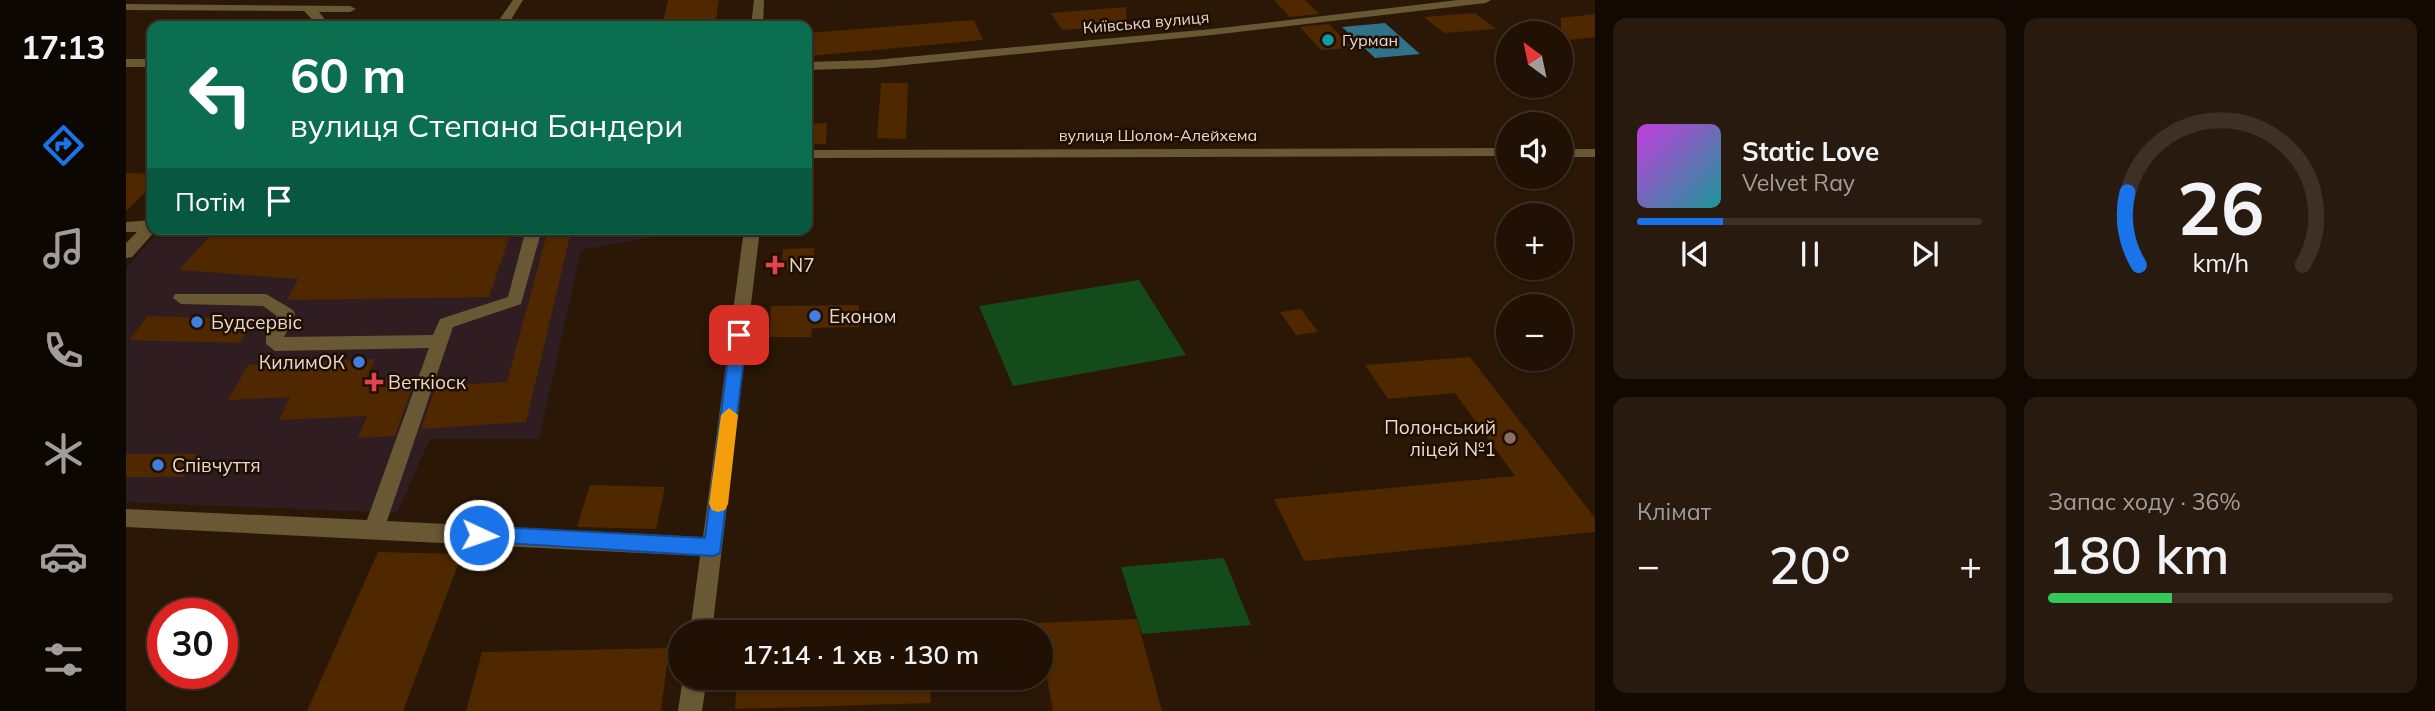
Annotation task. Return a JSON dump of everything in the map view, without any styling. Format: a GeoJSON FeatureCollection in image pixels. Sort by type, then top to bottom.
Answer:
{"type":"FeatureCollection","features":[{"type":"Feature","properties":{"kind":"street"},"geometry":{"type":"LineString","coordinates":[[504,21],[518,0]]}},
{"type":"Feature","properties":{"kind":"street"},"geometry":{"type":"LineString","coordinates":[[757,21],[759,0]]}},
{"type":"Feature","properties":{"kind":"street","name":"Київська вулиця"},"geometry":{"type":"LineString","coordinates":[[812,66],[874,64],[1212,32],[1486,0]]}},
{"type":"Feature","properties":{"kind":"street"},"geometry":{"type":"LineString","coordinates":[[126,7],[209,3],[350,9]]}},
{"type":"Feature","properties":{"kind":"street"},"geometry":{"type":"LineString","coordinates":[[306,8],[320,21]]}},
{"type":"Feature","properties":{"kind":"street"},"geometry":{"type":"LineString","coordinates":[[126,63],[147,63]]}},
{"type":"Feature","properties":{"kind":"street","name":"вулиця Шолом-Алейхема"},"geometry":{"type":"LineString","coordinates":[[812,154],[1496,152]]}},
{"type":"Feature","properties":{"kind":"street"},"geometry":{"type":"LineString","coordinates":[[1573,153],[1595,153]]}},
{"type":"Feature","properties":{"kind":"street"},"geometry":{"type":"LineString","coordinates":[[126,227],[147,226]]}},
{"type":"Feature","properties":{"kind":"street"},"geometry":{"type":"LineString","coordinates":[[126,253],[147,230]]}},
{"type":"Feature","properties":{"kind":"street"},"geometry":{"type":"LineString","coordinates":[[374,529],[446,323],[459,315],[500,310],[515,300],[532,235]]}},
{"type":"Feature","properties":{"kind":"street"},"geometry":{"type":"LineString","coordinates":[[703,620],[751,235]]}},
{"type":"Feature","properties":{"kind":"street"},"geometry":{"type":"LineString","coordinates":[[181,298],[266,300],[287,314],[275,334],[275,344],[440,341]]}},
{"type":"Feature","properties":{"kind":"street"},"geometry":{"type":"LineString","coordinates":[[126,518],[713,547]]}},
{"type":"Feature","properties":{"kind":"street"},"geometry":{"type":"LineString","coordinates":[[690,711],[693,690]]}},
{"type":"Feature","properties":{"kind":"shaded area"},"geometry":{"type":"Polygon","coordinates":[[[156,235],[663,235],[581,250],[539,439],[430,439],[397,513],[126,502],[126,268],[156,235]]]}},
{"type":"Feature","properties":{"kind":"green space"},"geometry":{"type":"Polygon","coordinates":[[[1139,280],[1186,355],[1013,386],[979,306],[1139,280]]]}},
{"type":"Feature","properties":{"kind":"green space"},"geometry":{"type":"Polygon","coordinates":[[[1224,558],[1251,625],[1142,634],[1121,567],[1224,558]]]}},
{"type":"Feature","properties":{"kind":"water"},"geometry":{"type":"Polygon","coordinates":[[[1385,23],[1420,54],[1375,58],[1342,27],[1385,23]]]}},
{"type":"Feature","properties":{"kind":"building"},"geometry":{"type":"Polygon","coordinates":[[[668,0],[719,0],[716,21],[663,21],[668,0]]]}},
{"type":"Feature","properties":{"kind":"building"},"geometry":{"type":"Polygon","coordinates":[[[1274,0],[1305,0],[1319,14],[1290,17],[1274,0]]]}},
{"type":"Feature","properties":{"kind":"building"},"geometry":{"type":"Polygon","coordinates":[[[1126,7],[1127,25],[1062,30],[1051,13],[1126,7]]]}},
{"type":"Feature","properties":{"kind":"building"},"geometry":{"type":"Polygon","coordinates":[[[1475,13],[1496,29],[1444,33],[1424,17],[1475,13]]]}},
{"type":"Feature","properties":{"kind":"building"},"geometry":{"type":"Polygon","coordinates":[[[1595,14],[1595,37],[1573,40],[1573,21],[1561,21],[1561,18],[1595,14]]]}},
{"type":"Feature","properties":{"kind":"building"},"geometry":{"type":"Polygon","coordinates":[[[974,20],[983,40],[812,56],[812,33],[974,20]]]}},
{"type":"Feature","properties":{"kind":"building","name":"Гурман"},"geometry":{"type":"Polygon","coordinates":[[[1329,24],[1352,48],[1321,50],[1300,27],[1329,24]]]}},
{"type":"Feature","properties":{"kind":"building"},"geometry":{"type":"Polygon","coordinates":[[[881,83],[908,83],[906,139],[877,138],[881,83]]]}},
{"type":"Feature","properties":{"kind":"building"},"geometry":{"type":"Polygon","coordinates":[[[827,123],[826,144],[812,144],[812,124],[827,123]]]}},
{"type":"Feature","properties":{"kind":"building"},"geometry":{"type":"Polygon","coordinates":[[[126,173],[147,174],[147,191],[126,211],[126,173]]]}},
{"type":"Feature","properties":{"kind":"building"},"geometry":{"type":"Polygon","coordinates":[[[211,235],[510,235],[489,297],[287,300],[298,279],[179,270],[211,235]]]}},
{"type":"Feature","properties":{"kind":"building"},"geometry":{"type":"Polygon","coordinates":[[[570,236],[526,422],[421,429],[436,386],[507,382],[546,237],[570,236]]]}},
{"type":"Feature","properties":{"kind":"building"},"geometry":{"type":"Polygon","coordinates":[[[814,248],[813,269],[781,270],[783,249],[814,248]]]}},
{"type":"Feature","properties":{"kind":"building","name":"Економ"},"geometry":{"type":"Polygon","coordinates":[[[859,305],[859,327],[812,328],[811,337],[769,337],[771,306],[859,305]]]}},
{"type":"Feature","properties":{"kind":"building"},"geometry":{"type":"Polygon","coordinates":[[[1301,309],[1318,332],[1296,335],[1280,312],[1301,309]]]}},
{"type":"Feature","properties":{"kind":"building"},"geometry":{"type":"Polygon","coordinates":[[[148,316],[256,319],[239,343],[129,340],[148,316]]]}},
{"type":"Feature","properties":{"kind":"building","name":"Полонський ліцей №1"},"geometry":{"type":"Polygon","coordinates":[[[1470,357],[1595,518],[1595,532],[1304,561],[1274,499],[1515,476],[1455,393],[1388,399],[1365,365],[1470,357]]]}},
{"type":"Feature","properties":{"kind":"building"},"geometry":{"type":"Polygon","coordinates":[[[375,359],[367,378],[416,376],[395,436],[358,438],[367,416],[279,420],[290,397],[228,400],[248,365],[375,359]]]}},
{"type":"Feature","properties":{"kind":"building","name":"Співчуття"},"geometry":{"type":"Polygon","coordinates":[[[126,454],[198,454],[183,477],[126,477],[126,454]]]}},
{"type":"Feature","properties":{"kind":"building"},"geometry":{"type":"Polygon","coordinates":[[[590,485],[665,487],[656,529],[577,527],[590,485]]]}},
{"type":"Feature","properties":{"kind":"building"},"geometry":{"type":"Polygon","coordinates":[[[378,552],[462,554],[403,711],[307,711],[378,552]]]}},
{"type":"Feature","properties":{"kind":"building"},"geometry":{"type":"Polygon","coordinates":[[[1137,619],[1162,711],[1053,711],[1049,690],[1053,690],[1053,622],[1137,619]]]}},
{"type":"Feature","properties":{"kind":"building"},"geometry":{"type":"Polygon","coordinates":[[[668,648],[661,711],[466,711],[482,652],[668,648]]]}},
{"type":"Feature","properties":{"kind":"building"},"geometry":{"type":"Polygon","coordinates":[[[736,690],[930,690],[931,703],[735,709],[736,690]]]}},
{"type":"Feature","properties":{"kind":"slow traffic"},"geometry":{"type":"LineString","coordinates":[[718,504],[729,415]]}},
{"type":"Feature","properties":{"kind":"place","name":"Гурман"},"geometry":{"type":"Point","coordinates":[1328,40]}},
{"type":"Feature","properties":{"kind":"place","name":"N7"},"geometry":{"type":"Point","coordinates":[775,265]}},
{"type":"Feature","properties":{"kind":"place","name":"Економ"},"geometry":{"type":"Point","coordinates":[815,316]}},
{"type":"Feature","properties":{"kind":"place","name":"Будсервіс"},"geometry":{"type":"Point","coordinates":[197,322]}},
{"type":"Feature","properties":{"kind":"place","name":"КилимОК"},"geometry":{"type":"Point","coordinates":[359,362]}},
{"type":"Feature","properties":{"kind":"place","name":"Веткіоск"},"geometry":{"type":"Point","coordinates":[374,382]}},
{"type":"Feature","properties":{"kind":"place","name":"Полонський ліцей №1"},"geometry":{"type":"Point","coordinates":[1510,438]}},
{"type":"Feature","properties":{"kind":"place","name":"Співчуття"},"geometry":{"type":"Point","coordinates":[158,465]}},
{"type":"Feature","properties":{"kind":"route"},"geometry":{"type":"LineString","coordinates":[[479,535],[713,547],[739,335]]}}]}
